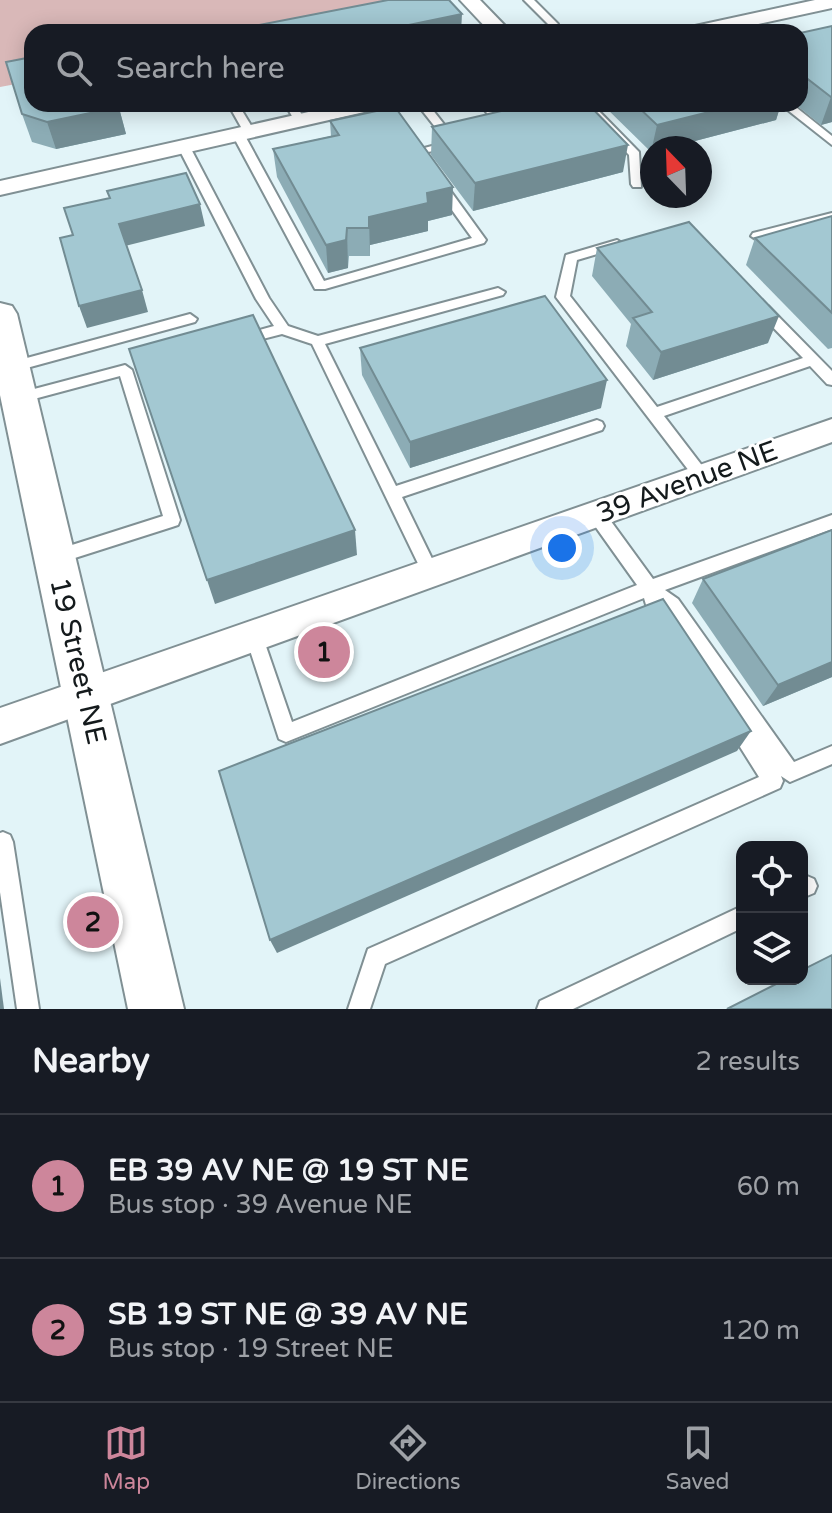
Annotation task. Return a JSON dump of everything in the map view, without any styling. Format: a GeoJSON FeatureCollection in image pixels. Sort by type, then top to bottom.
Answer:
{"type":"FeatureCollection","features":[{"type":"Feature","properties":{"kind":"street"},"geometry":{"type":"LineString","coordinates":[[732,24],[832,2]]}},
{"type":"Feature","properties":{"kind":"street"},"geometry":{"type":"LineString","coordinates":[[466,3],[491,24]]}},
{"type":"Feature","properties":{"kind":"street"},"geometry":{"type":"LineString","coordinates":[[0,188],[243,133],[295,112]]}},
{"type":"Feature","properties":{"kind":"street","name":"19 Street NE"},"geometry":{"type":"LineString","coordinates":[[0,314],[11,380],[156,1009]]}},
{"type":"Feature","properties":{"kind":"street","name":"39 Avenue NE"},"geometry":{"type":"LineString","coordinates":[[0,726],[832,430]]}},
{"type":"Feature","properties":{"kind":"lane"},"geometry":{"type":"LineString","coordinates":[[529,0],[553,24]]}},
{"type":"Feature","properties":{"kind":"lane"},"geometry":{"type":"LineString","coordinates":[[236,112],[243,133],[320,286],[480,240],[435,178]]}},
{"type":"Feature","properties":{"kind":"lane"},"geometry":{"type":"LineString","coordinates":[[417,153],[454,144],[428,112]]}},
{"type":"Feature","properties":{"kind":"lane"},"geometry":{"type":"LineString","coordinates":[[491,112],[504,128]]}},
{"type":"Feature","properties":{"kind":"lane"},"geometry":{"type":"LineString","coordinates":[[594,112],[635,154],[637,184]]}},
{"type":"Feature","properties":{"kind":"lane"},"geometry":{"type":"LineString","coordinates":[[795,112],[832,142]]}},
{"type":"Feature","properties":{"kind":"lane"},"geometry":{"type":"LineString","coordinates":[[409,141],[426,166]]}},
{"type":"Feature","properties":{"kind":"lane"},"geometry":{"type":"LineString","coordinates":[[184,147],[194,181],[283,329]]}},
{"type":"Feature","properties":{"kind":"lane"},"geometry":{"type":"LineString","coordinates":[[757,236],[832,217]]}},
{"type":"Feature","properties":{"kind":"lane"},"geometry":{"type":"LineString","coordinates":[[627,242],[571,258],[563,297],[702,476]]}},
{"type":"Feature","properties":{"kind":"lane"},"geometry":{"type":"LineString","coordinates":[[225,344],[283,329],[317,341],[498,292]]}},
{"type":"Feature","properties":{"kind":"lane"},"geometry":{"type":"LineString","coordinates":[[747,293],[832,380]]}},
{"type":"Feature","properties":{"kind":"lane"},"geometry":{"type":"LineString","coordinates":[[11,380],[190,319]]}},
{"type":"Feature","properties":{"kind":"lane"},"geometry":{"type":"LineString","coordinates":[[317,341],[431,573]]}},
{"type":"Feature","properties":{"kind":"lane"},"geometry":{"type":"LineString","coordinates":[[654,414],[813,360]]}},
{"type":"Feature","properties":{"kind":"lane"},"geometry":{"type":"LineString","coordinates":[[11,380],[132,368],[172,520],[54,557]]}},
{"type":"Feature","properties":{"kind":"lane"},"geometry":{"type":"LineString","coordinates":[[392,494],[597,426]]}},
{"type":"Feature","properties":{"kind":"lane"},"geometry":{"type":"LineString","coordinates":[[359,1009],[376,957],[773,781],[656,610],[649,588],[596,514]]}},
{"type":"Feature","properties":{"kind":"lane"},"geometry":{"type":"LineString","coordinates":[[254,635],[286,733],[649,588],[832,522]]}},
{"type":"Feature","properties":{"kind":"lane"},"geometry":{"type":"LineString","coordinates":[[649,588],[672,604],[790,773],[832,755]]}},
{"type":"Feature","properties":{"kind":"lane"},"geometry":{"type":"LineString","coordinates":[[0,843],[3,842],[28,1009]]}},
{"type":"Feature","properties":{"kind":"lane"},"geometry":{"type":"LineString","coordinates":[[548,1009],[736,920]]}},
{"type":"Feature","properties":{"kind":"shaded area"},"geometry":{"type":"Polygon","coordinates":[[[0,0],[439,0],[318,24],[24,24],[24,82],[0,87],[0,0]]]}},
{"type":"Feature","properties":{"kind":"building"},"geometry":{"type":"Polygon","coordinates":[[[388,0],[449,0],[462,14],[414,24],[265,24],[388,0]]]}},
{"type":"Feature","properties":{"kind":"building"},"geometry":{"type":"Polygon","coordinates":[[[832,26],[832,97],[808,79],[808,31],[832,26]]]}},
{"type":"Feature","properties":{"kind":"building"},"geometry":{"type":"Polygon","coordinates":[[[24,59],[24,112],[95,112],[47,122],[22,114],[6,62],[24,59]]]}},
{"type":"Feature","properties":{"kind":"building"},"geometry":{"type":"Polygon","coordinates":[[[372,112],[399,112],[453,187],[427,193],[428,203],[369,217],[369,228],[347,228],[346,240],[326,245],[273,149],[339,135],[330,121],[372,112]]]}},
{"type":"Feature","properties":{"kind":"building"},"geometry":{"type":"Polygon","coordinates":[[[497,112],[596,112],[628,145],[475,183],[432,127],[497,112]]]}},
{"type":"Feature","properties":{"kind":"building"},"geometry":{"type":"Polygon","coordinates":[[[643,112],[709,112],[657,125],[643,112]]]}},
{"type":"Feature","properties":{"kind":"building"},"geometry":{"type":"Polygon","coordinates":[[[186,173],[200,204],[119,224],[142,290],[79,306],[60,238],[73,235],[64,208],[110,198],[107,191],[186,173]]]}},
{"type":"Feature","properties":{"kind":"building"},"geometry":{"type":"Polygon","coordinates":[[[832,216],[832,313],[755,238],[832,216]]]}},
{"type":"Feature","properties":{"kind":"building"},"geometry":{"type":"Polygon","coordinates":[[[689,222],[779,316],[661,352],[633,318],[652,312],[597,248],[689,222]]]}},
{"type":"Feature","properties":{"kind":"building"},"geometry":{"type":"Polygon","coordinates":[[[545,296],[607,380],[410,442],[360,348],[545,296]]]}},
{"type":"Feature","properties":{"kind":"building"},"geometry":{"type":"Polygon","coordinates":[[[253,315],[355,530],[207,580],[129,349],[253,315]]]}},
{"type":"Feature","properties":{"kind":"building"},"geometry":{"type":"Polygon","coordinates":[[[832,530],[832,662],[778,685],[703,579],[832,530]]]}},
{"type":"Feature","properties":{"kind":"building"},"geometry":{"type":"Polygon","coordinates":[[[663,599],[751,731],[270,940],[219,771],[663,599]]]}},
{"type":"Feature","properties":{"kind":"building"},"geometry":{"type":"Polygon","coordinates":[[[832,955],[832,1009],[727,1009],[774,985],[808,985],[808,967],[832,955]]]}},
{"type":"Feature","properties":{"kind":"place","name":"EB 39 AV NE @ 19 ST NE"},"geometry":{"type":"Point","coordinates":[324,652]}},
{"type":"Feature","properties":{"kind":"place","name":"SB 19 ST NE @ 39 AV NE"},"geometry":{"type":"Point","coordinates":[93,922]}}]}
